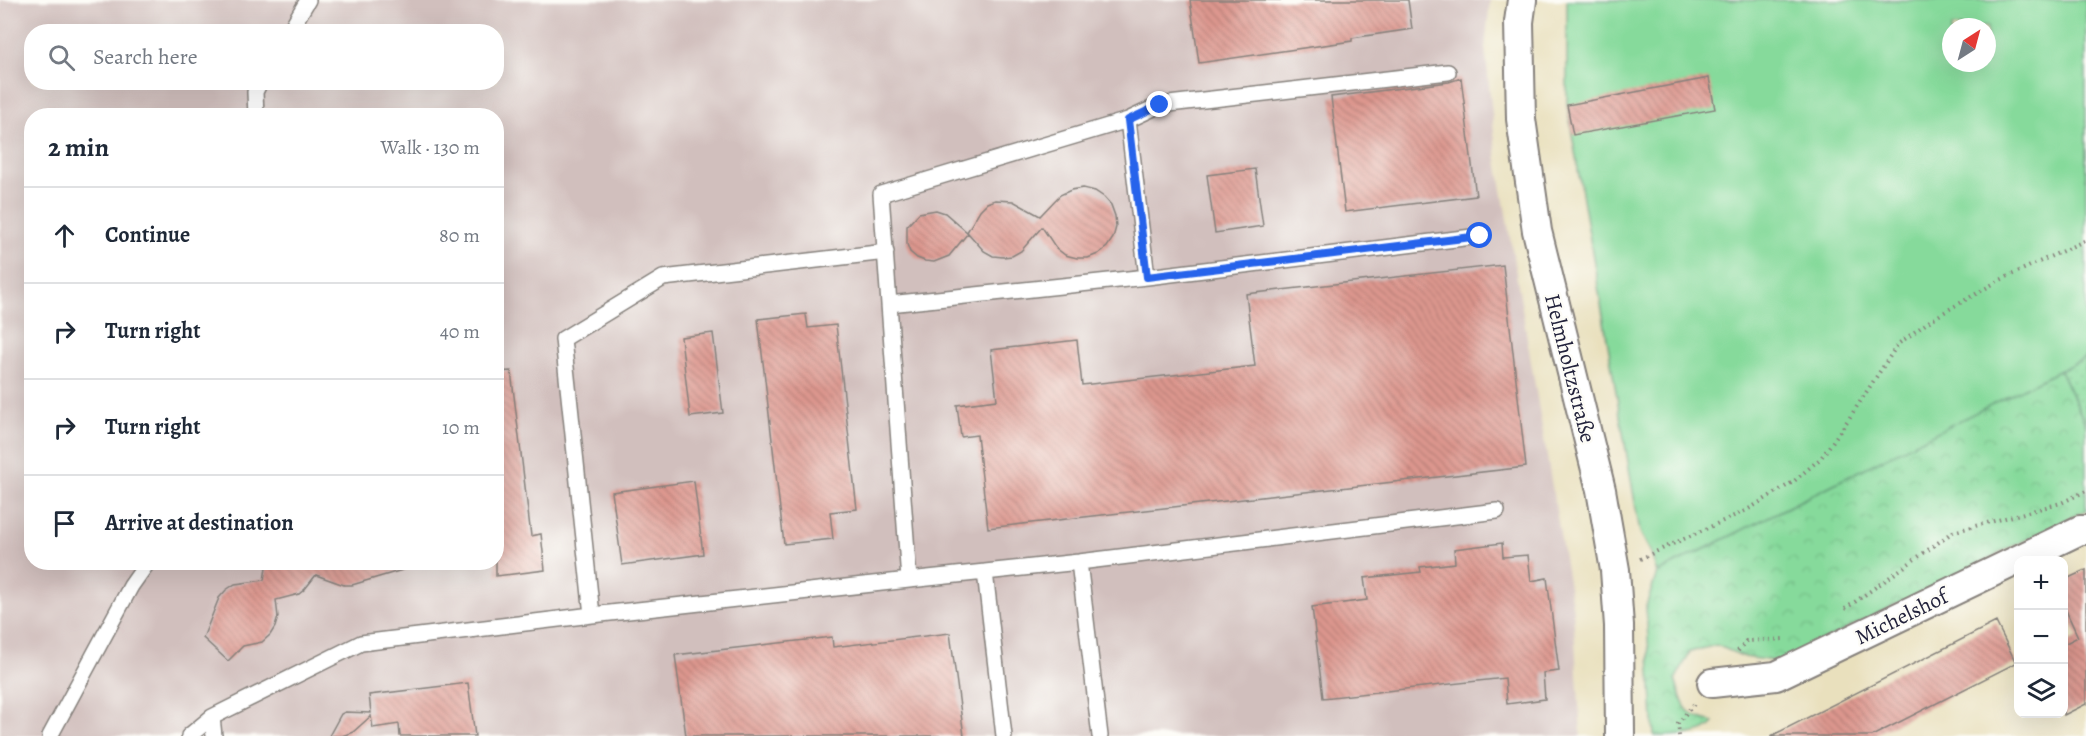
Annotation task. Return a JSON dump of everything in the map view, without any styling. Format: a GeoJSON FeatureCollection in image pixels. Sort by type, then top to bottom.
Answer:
{"type":"FeatureCollection","features":[{"type":"Feature","properties":{"kind":"street","name":"Helmholtzstraße"},"geometry":{"type":"LineString","coordinates":[[1522,0],[1519,22],[1521,119],[1537,231],[1601,490],[1615,570],[1619,626],[1620,736]]}},
{"type":"Feature","properties":{"kind":"street","name":"Michelshof"},"geometry":{"type":"LineString","coordinates":[[1712,683],[1776,676],[2080,530],[2086,530]]}},
{"type":"Feature","properties":{"kind":"lane"},"geometry":{"type":"LineString","coordinates":[[294,24],[308,0]]}},
{"type":"Feature","properties":{"kind":"lane"},"geometry":{"type":"LineString","coordinates":[[909,580],[882,194],[1128,120],[1160,105],[1448,72]]}},
{"type":"Feature","properties":{"kind":"lane"},"geometry":{"type":"LineString","coordinates":[[256,90],[256,108]]}},
{"type":"Feature","properties":{"kind":"lane"},"geometry":{"type":"LineString","coordinates":[[1128,120],[1147,277]]}},
{"type":"Feature","properties":{"kind":"lane"},"geometry":{"type":"LineString","coordinates":[[889,304],[1147,277],[1480,236]]}},
{"type":"Feature","properties":{"kind":"lane"},"geometry":{"type":"LineString","coordinates":[[592,615],[563,339],[663,278],[886,252]]}},
{"type":"Feature","properties":{"kind":"lane"},"geometry":{"type":"LineString","coordinates":[[189,736],[212,717],[361,643],[592,615],[1078,562],[1497,511]]}},
{"type":"Feature","properties":{"kind":"lane"},"geometry":{"type":"LineString","coordinates":[[1078,562],[1100,736]]}},
{"type":"Feature","properties":{"kind":"lane"},"geometry":{"type":"LineString","coordinates":[[50,736],[131,586],[142,570]]}},
{"type":"Feature","properties":{"kind":"lane"},"geometry":{"type":"LineString","coordinates":[[985,572],[1004,736]]}},
{"type":"Feature","properties":{"kind":"lane"},"geometry":{"type":"LineString","coordinates":[[212,717],[214,736]]}},
{"type":"Feature","properties":{"kind":"path"},"geometry":{"type":"LineString","coordinates":[[1615,570],[1747,510],[1793,482],[1821,458],[1898,344],[1931,320],[1998,280],[2086,240]]}},
{"type":"Feature","properties":{"kind":"path"},"geometry":{"type":"LineString","coordinates":[[1838,614],[1953,532],[2061,502],[2086,491]]}},
{"type":"Feature","properties":{"kind":"path"},"geometry":{"type":"LineString","coordinates":[[1679,736],[1678,723],[1746,641],[1788,639]]}},
{"type":"Feature","properties":{"kind":"shaded area"},"geometry":{"type":"Polygon","coordinates":[[[0,0],[1490,0],[1485,48],[1497,160],[1573,611],[1581,736],[0,736],[0,0]]]}},
{"type":"Feature","properties":{"kind":"green space"},"geometry":{"type":"Polygon","coordinates":[[[1567,0],[2086,0],[2086,358],[1657,573],[1651,553],[1640,532],[1567,105],[1567,0]]]}},
{"type":"Feature","properties":{"kind":"green space"},"geometry":{"type":"Polygon","coordinates":[[[2086,358],[2086,425],[2060,370],[2086,358]]]}},
{"type":"Feature","properties":{"kind":"green space"},"geometry":{"type":"Polygon","coordinates":[[[2060,370],[2086,425],[2086,510],[1780,662],[1745,657],[1716,645],[1690,652],[1675,680],[1687,709],[1696,716],[1714,722],[1710,727],[1697,733],[1654,736],[1646,606],[1657,573],[2060,370]]]}},
{"type":"Feature","properties":{"kind":"building"},"geometry":{"type":"Polygon","coordinates":[[[1190,0],[1408,0],[1412,29],[1352,38],[1352,41],[1199,63],[1190,0]]]}},
{"type":"Feature","properties":{"kind":"building"},"geometry":{"type":"Polygon","coordinates":[[[1461,78],[1476,196],[1345,212],[1331,97],[1449,82],[1461,78]]]}},
{"type":"Feature","properties":{"kind":"building"},"geometry":{"type":"Polygon","coordinates":[[[1709,78],[1715,109],[1573,135],[1567,105],[1709,78]]]}},
{"type":"Feature","properties":{"kind":"building"},"geometry":{"type":"Polygon","coordinates":[[[1255,169],[1263,226],[1215,233],[1207,175],[1255,169]]]}},
{"type":"Feature","properties":{"kind":"building"},"geometry":{"type":"Polygon","coordinates":[[[1083,188],[1095,191],[1111,205],[1116,227],[1107,247],[1088,258],[1065,255],[1056,248],[1042,227],[1021,251],[1012,256],[993,256],[984,251],[968,233],[949,256],[934,262],[917,258],[910,252],[907,244],[907,226],[919,213],[936,210],[945,213],[967,232],[987,203],[995,200],[1013,201],[1040,216],[1060,195],[1083,188]]]}},
{"type":"Feature","properties":{"kind":"building"},"geometry":{"type":"Polygon","coordinates":[[[1503,265],[1526,467],[988,528],[977,435],[961,437],[957,405],[997,400],[991,350],[1077,340],[1082,385],[1255,366],[1246,294],[1503,265]]]}},
{"type":"Feature","properties":{"kind":"building"},"geometry":{"type":"Polygon","coordinates":[[[806,314],[808,328],[836,325],[857,509],[830,512],[833,539],[784,544],[758,319],[806,314]]]}},
{"type":"Feature","properties":{"kind":"building"},"geometry":{"type":"Polygon","coordinates":[[[713,333],[723,413],[690,417],[681,337],[713,333]]]}},
{"type":"Feature","properties":{"kind":"building"},"geometry":{"type":"Polygon","coordinates":[[[504,371],[511,371],[531,536],[541,534],[545,570],[496,576],[496,570],[504,570],[504,371]]]}},
{"type":"Feature","properties":{"kind":"building"},"geometry":{"type":"Polygon","coordinates":[[[694,481],[703,554],[622,565],[612,492],[694,481]]]}},
{"type":"Feature","properties":{"kind":"building"},"geometry":{"type":"Polygon","coordinates":[[[1502,543],[1503,557],[1528,555],[1531,581],[1547,578],[1559,671],[1543,673],[1545,699],[1507,704],[1505,678],[1323,698],[1312,607],[1367,600],[1364,578],[1421,572],[1420,567],[1455,563],[1454,549],[1502,543]]]}},
{"type":"Feature","properties":{"kind":"building"},"geometry":{"type":"Polygon","coordinates":[[[266,570],[403,570],[352,585],[344,585],[316,575],[299,594],[276,600],[278,617],[270,635],[262,642],[243,646],[228,661],[203,638],[219,598],[235,584],[264,580],[266,570]]]}},
{"type":"Feature","properties":{"kind":"building"},"geometry":{"type":"Polygon","coordinates":[[[2086,570],[2086,704],[2068,713],[2068,642],[2078,637],[2068,615],[2068,578],[2086,570]]]}},
{"type":"Feature","properties":{"kind":"building"},"geometry":{"type":"Polygon","coordinates":[[[1996,622],[2014,659],[2014,664],[1872,736],[1771,736],[1996,622]]]}},
{"type":"Feature","properties":{"kind":"building"},"geometry":{"type":"Polygon","coordinates":[[[950,633],[964,736],[686,736],[675,655],[832,637],[833,647],[950,633]]]}},
{"type":"Feature","properties":{"kind":"building"},"geometry":{"type":"Polygon","coordinates":[[[468,683],[475,736],[400,736],[399,724],[373,728],[371,716],[353,732],[342,736],[329,736],[341,714],[345,712],[371,713],[369,695],[468,683]]]}},
{"type":"Feature","properties":{"kind":"route"},"geometry":{"type":"LineString","coordinates":[[1160,105],[1128,120],[1147,277],[1480,236]]}}]}
